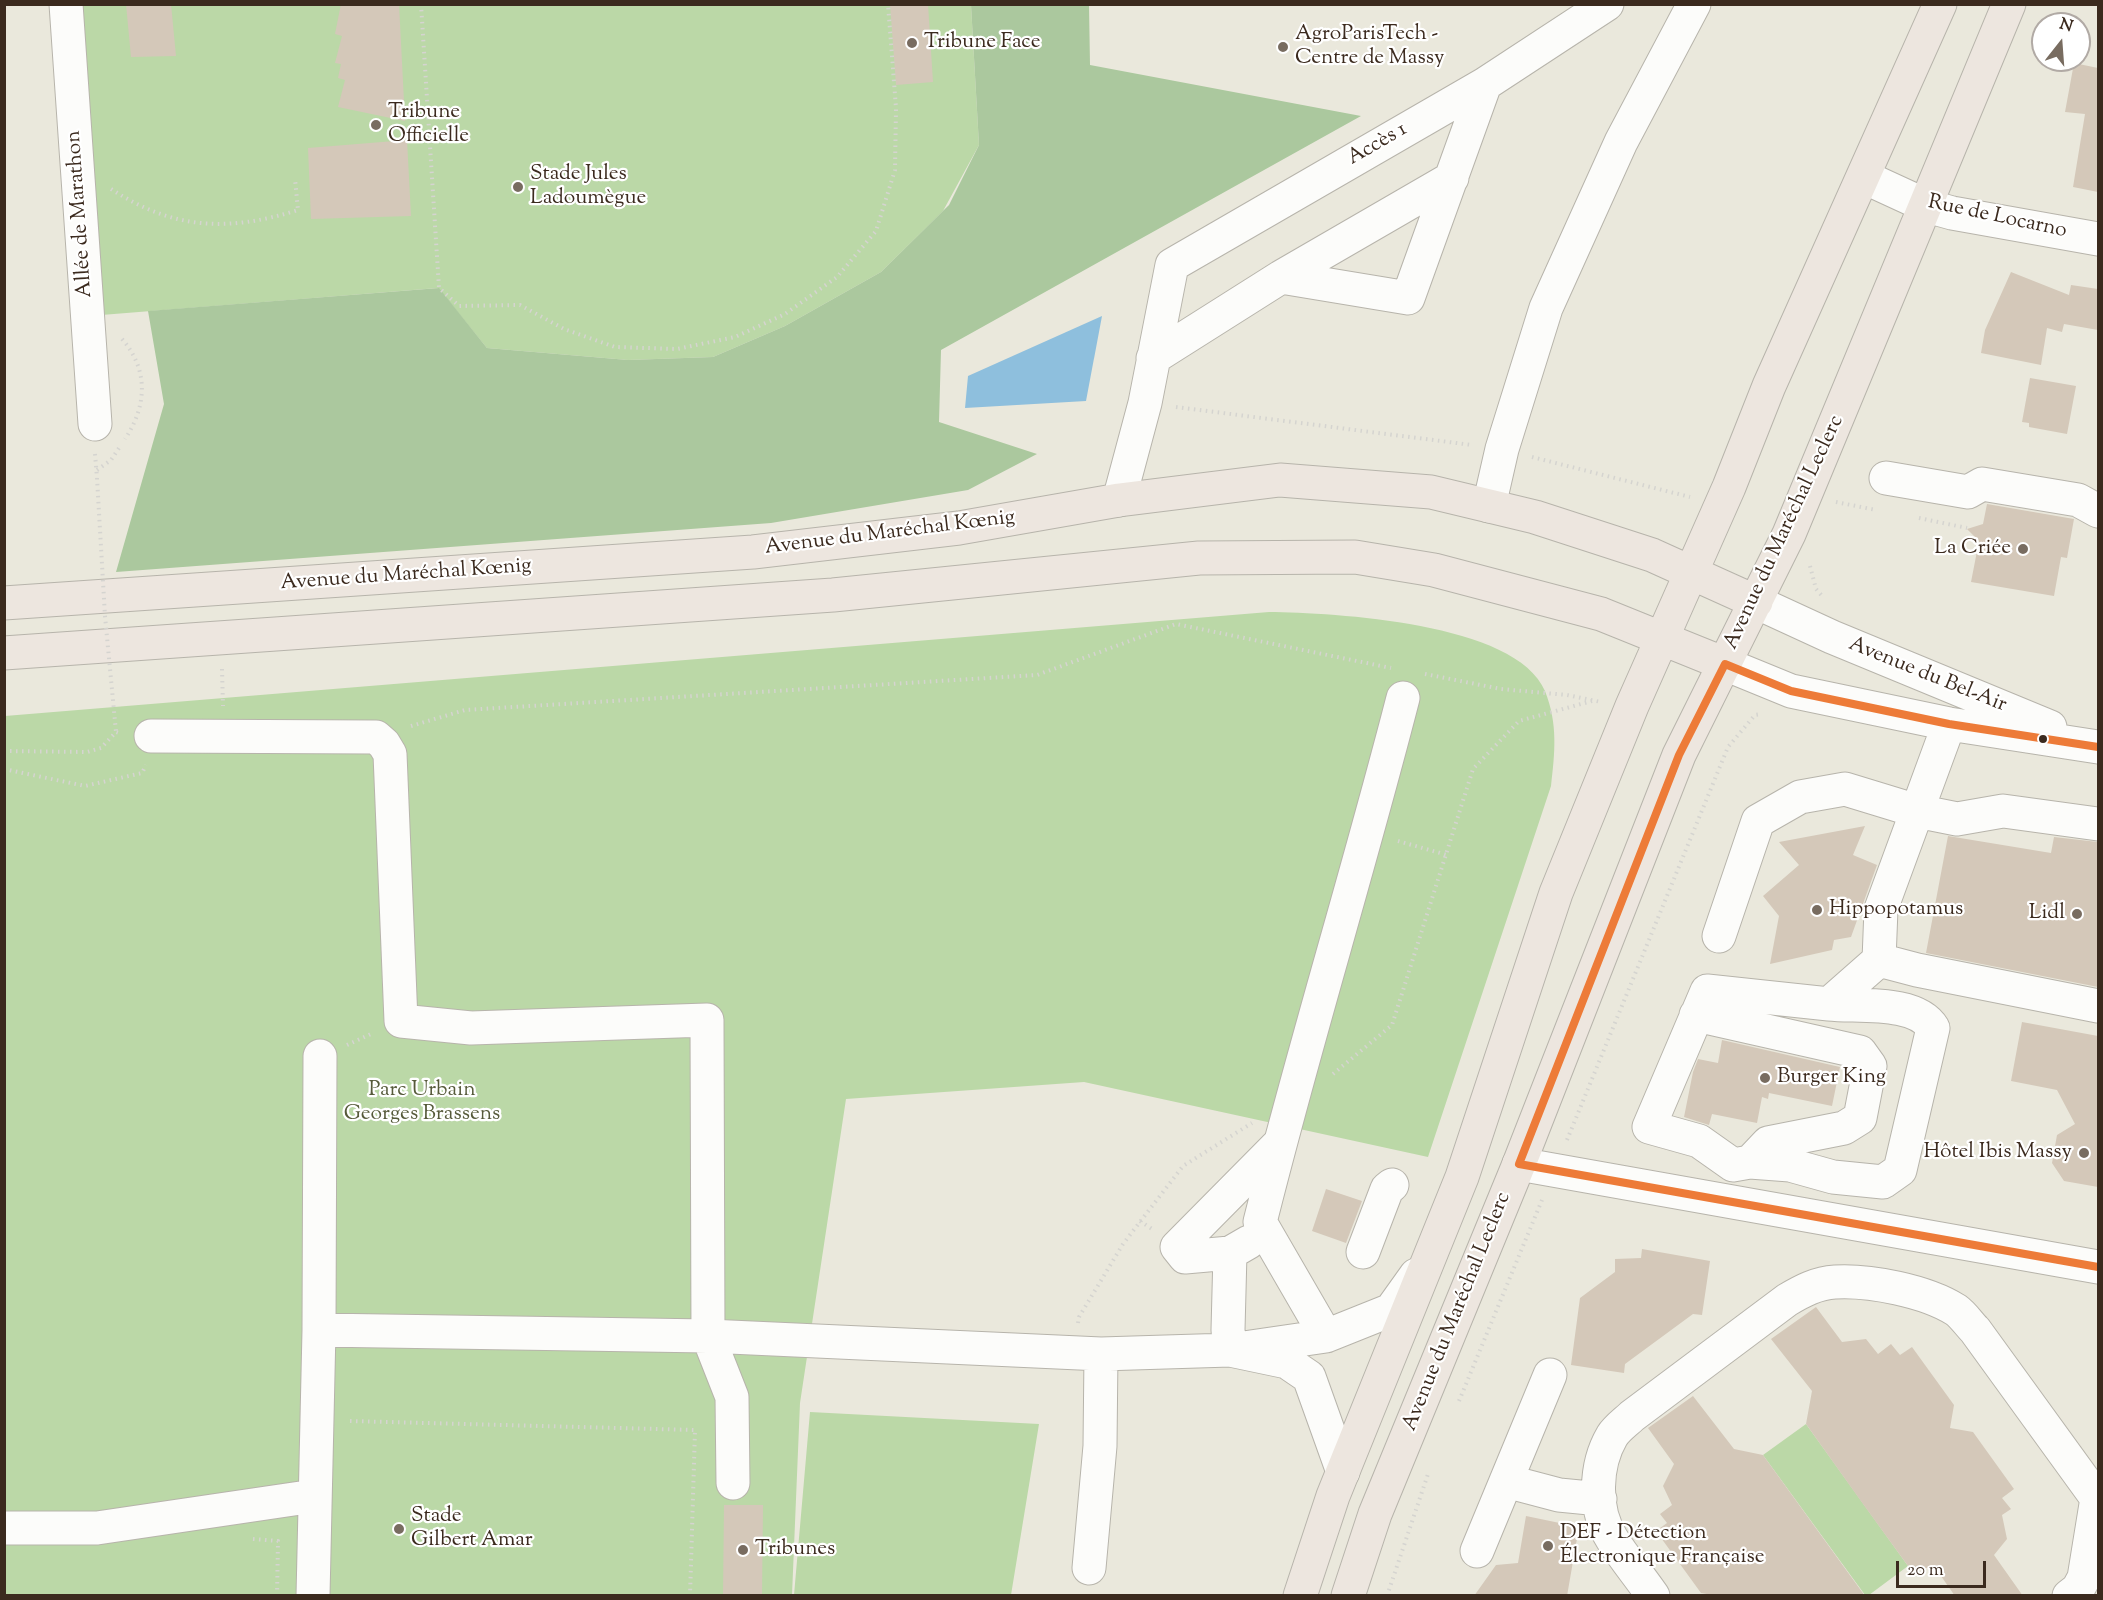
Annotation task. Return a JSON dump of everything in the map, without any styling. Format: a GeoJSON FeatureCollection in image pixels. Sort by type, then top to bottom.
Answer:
{"type":"FeatureCollection","features":[{"type":"Feature","properties":{"kind":"main road"},"geometry":{"type":"LineString","coordinates":[[1300,1596],[1343,1472],[1462,1177],[1556,893],[1769,386],[1940,4]]}},
{"type":"Feature","properties":{"kind":"main road","name":"Avenue du Maréchal Leclerc"},"geometry":{"type":"LineString","coordinates":[[1348,1596],[1375,1514],[1519,1164],[1679,756],[1790,534],[2009,4]]}},
{"type":"Feature","properties":{"kind":"main road","name":"Avenue du Maréchal Kœnig"},"geometry":{"type":"LineString","coordinates":[[4,603],[753,552],[959,528],[1119,500],[1280,480],[1431,492],[1535,516],[1620,544],[1756,602]]}},
{"type":"Feature","properties":{"kind":"main road"},"geometry":{"type":"LineString","coordinates":[[4,653],[833,595],[1199,558],[1355,558],[1434,570],[1600,614],[1725,664]]}},
{"type":"Feature","properties":{"kind":"street","name":"Allée de Marathon"},"geometry":{"type":"LineString","coordinates":[[66,4],[95,439]]}},
{"type":"Feature","properties":{"kind":"street","name":"Accès 1"},"geometry":{"type":"LineString","coordinates":[[1119,500],[1145,403],[1172,265],[1485,84],[1606,4]]}},
{"type":"Feature","properties":{"kind":"street"},"geometry":{"type":"LineString","coordinates":[[1489,506],[1502,449],[1546,308],[1621,142],[1694,4]]}},
{"type":"Feature","properties":{"kind":"street"},"geometry":{"type":"LineString","coordinates":[[1281,277],[1408,298],[1485,84]]}},
{"type":"Feature","properties":{"kind":"street","name":"Rue de Locarno"},"geometry":{"type":"LineString","coordinates":[[1864,177],[1927,206],[1952,213],[2098,239]]}},
{"type":"Feature","properties":{"kind":"street"},"geometry":{"type":"LineString","coordinates":[[1153,358],[1281,277],[1452,178]]}},
{"type":"Feature","properties":{"kind":"street"},"geometry":{"type":"LineString","coordinates":[[1886,478],[1968,492],[1982,484],[2078,500],[2098,512]]}},
{"type":"Feature","properties":{"kind":"street","name":"Avenue du Bel-Air"},"geometry":{"type":"LineString","coordinates":[[1725,664],[1791,691],[1949,724],[2098,747],[1832,637],[1756,602]]}},
{"type":"Feature","properties":{"kind":"street"},"geometry":{"type":"LineString","coordinates":[[1326,1336],[1260,1222],[1280,1142],[1368,832],[1406,680]]}},
{"type":"Feature","properties":{"kind":"street"},"geometry":{"type":"LineString","coordinates":[[1829,1004],[1879,960],[1881,909],[1949,724]]}},
{"type":"Feature","properties":{"kind":"street"},"geometry":{"type":"LineString","coordinates":[[155,736],[376,737],[384,744],[390,754],[401,1021],[471,1028],[707,1020],[708,1336],[732,1397],[733,1483]]}},
{"type":"Feature","properties":{"kind":"street"},"geometry":{"type":"LineString","coordinates":[[1719,936],[1758,821],[1800,797],[1845,789],[1917,811],[1957,819],[2003,811],[2098,824]]}},
{"type":"Feature","properties":{"kind":"street"},"geometry":{"type":"LineString","coordinates":[[1879,960],[1917,970],[2098,1006]]}},
{"type":"Feature","properties":{"kind":"street"},"geometry":{"type":"LineString","coordinates":[[1707,991],[1829,1004],[1907,1009],[1927,1018],[1933,1028],[1900,1170],[1883,1182],[1833,1177],[1790,1165],[1741,1163],[1699,1141],[1649,1127],[1707,991]]}},
{"type":"Feature","properties":{"kind":"street"},"geometry":{"type":"LineString","coordinates":[[1696,1015],[1860,1052],[1870,1066],[1860,1118],[1844,1128],[1768,1143],[1741,1163],[1722,1200]]}},
{"type":"Feature","properties":{"kind":"street"},"geometry":{"type":"LineString","coordinates":[[313,1596],[319,1330],[320,1056]]}},
{"type":"Feature","properties":{"kind":"street"},"geometry":{"type":"LineString","coordinates":[[1266,1232],[1230,1252],[1185,1257],[1177,1247],[1280,1142]]}},
{"type":"Feature","properties":{"kind":"street"},"geometry":{"type":"LineString","coordinates":[[1519,1164],[2098,1267]]}},
{"type":"Feature","properties":{"kind":"street"},"geometry":{"type":"LineString","coordinates":[[1363,1252],[1387,1189],[1392,1185]]}},
{"type":"Feature","properties":{"kind":"street"},"geometry":{"type":"LineString","coordinates":[[1230,1252],[1230,1350]]}},
{"type":"Feature","properties":{"kind":"street"},"geometry":{"type":"LineString","coordinates":[[319,1330],[708,1336],[1101,1354],[1230,1350],[1326,1336],[1391,1310],[1432,1252]]}},
{"type":"Feature","properties":{"kind":"street"},"geometry":{"type":"LineString","coordinates":[[1653,1596],[1611,1537],[1600,1513],[1602,1456],[1614,1433],[1626,1421],[1787,1300],[1809,1288],[1833,1282],[1855,1282],[1911,1292],[1937,1300],[1958,1311],[1975,1330],[2097,1495],[2084,1589]]}},
{"type":"Feature","properties":{"kind":"street"},"geometry":{"type":"LineString","coordinates":[[1230,1350],[1287,1362],[1309,1377],[1343,1472]]}},
{"type":"Feature","properties":{"kind":"street"},"geometry":{"type":"LineString","coordinates":[[1089,1568],[1100,1446],[1101,1354]]}},
{"type":"Feature","properties":{"kind":"street"},"geometry":{"type":"LineString","coordinates":[[1477,1551],[1550,1375]]}},
{"type":"Feature","properties":{"kind":"street"},"geometry":{"type":"LineString","coordinates":[[1506,1481],[1559,1495],[1600,1499]]}},
{"type":"Feature","properties":{"kind":"street"},"geometry":{"type":"LineString","coordinates":[[4,1528],[97,1528],[314,1496]]}},
{"type":"Feature","properties":{"kind":"path"},"geometry":{"type":"LineString","coordinates":[[421,4],[438,288],[459,306],[520,305],[564,329],[615,346],[677,349],[735,337],[785,314],[837,277],[876,231],[896,170],[896,108],[888,4]]}},
{"type":"Feature","properties":{"kind":"path"},"geometry":{"type":"LineString","coordinates":[[78,162],[112,190],[151,212],[195,222],[235,226],[262,222],[298,210],[295,178]]}},
{"type":"Feature","properties":{"kind":"path"},"geometry":{"type":"LineString","coordinates":[[1145,403],[1502,449],[1697,499]]}},
{"type":"Feature","properties":{"kind":"path"},"geometry":{"type":"LineString","coordinates":[[4,751],[87,752],[101,748],[116,732],[105,616],[95,439]]}},
{"type":"Feature","properties":{"kind":"path"},"geometry":{"type":"LineString","coordinates":[[1812,558],[1809,567],[1816,589],[1828,604]]}},
{"type":"Feature","properties":{"kind":"path"},"geometry":{"type":"LineString","coordinates":[[376,737],[465,710],[1037,675],[1176,624],[1406,680],[1567,695],[1593,701]]}},
{"type":"Feature","properties":{"kind":"path"},"geometry":{"type":"LineString","coordinates":[[4,769],[85,786],[142,773],[155,736]]}},
{"type":"Feature","properties":{"kind":"path"},"geometry":{"type":"LineString","coordinates":[[1719,744],[1728,747]]}},
{"type":"Feature","properties":{"kind":"path"},"geometry":{"type":"LineString","coordinates":[[1368,832],[1447,855]]}},
{"type":"Feature","properties":{"kind":"path"},"geometry":{"type":"LineString","coordinates":[[320,1056],[401,1021]]}},
{"type":"Feature","properties":{"kind":"path"},"geometry":{"type":"LineString","coordinates":[[350,1420],[695,1430],[690,1596]]}},
{"type":"Feature","properties":{"kind":"green space","name":"Stade Jules Ladoumègue"},"geometry":{"type":"Polygon","coordinates":[[[66,5],[971,5],[979,145],[943,211],[881,272],[785,326],[713,357],[628,360],[487,348],[438,288],[89,316],[66,5]]]}},
{"type":"Feature","properties":{"kind":"green space"},"geometry":{"type":"Polygon","coordinates":[[[971,5],[1089,5],[1090,65],[1361,116],[941,350],[939,422],[1037,454],[968,490],[771,523],[116,572],[164,404],[148,311],[439,288],[487,348],[628,360],[713,357],[785,326],[881,272],[949,205],[979,145],[971,5]]]}},
{"type":"Feature","properties":{"kind":"green space","name":"Parc Urbain Georges Brassens"},"geometry":{"type":"Polygon","coordinates":[[[1269,612],[1377,619],[1462,636],[1499,650],[1527,668],[1545,691],[1549,703],[1554,727],[1551,786],[1428,1157],[1084,1082],[846,1099],[800,1403],[792,1595],[5,1595],[5,716],[1269,612]]]}},
{"type":"Feature","properties":{"kind":"green space"},"geometry":{"type":"Polygon","coordinates":[[[810,1412],[1039,1424],[1011,1595],[794,1595],[810,1412]]]}},
{"type":"Feature","properties":{"kind":"green space"},"geometry":{"type":"Polygon","coordinates":[[[1806,1424],[1908,1566],[1869,1595],[1865,1595],[1763,1455],[1806,1424]]]}},
{"type":"Feature","properties":{"kind":"water"},"geometry":{"type":"Polygon","coordinates":[[[1102,316],[1086,401],[965,408],[968,376],[1102,316]]]}},
{"type":"Feature","properties":{"kind":"building"},"geometry":{"type":"Polygon","coordinates":[[[126,4],[171,4],[176,56],[131,57],[126,4]]]}},
{"type":"Feature","properties":{"kind":"building"},"geometry":{"type":"Polygon","coordinates":[[[341,4],[399,4],[405,121],[338,107],[345,80],[338,78],[341,64],[335,63],[342,36],[335,34],[341,4]]]}},
{"type":"Feature","properties":{"kind":"building","name":"Tribune Face"},"geometry":{"type":"Polygon","coordinates":[[[890,4],[928,4],[933,82],[896,85],[890,4]]]}},
{"type":"Feature","properties":{"kind":"building"},"geometry":{"type":"Polygon","coordinates":[[[2091,67],[2098,68],[2098,192],[2073,187],[2085,114],[2065,112],[2072,72],[2091,72],[2091,67]]]}},
{"type":"Feature","properties":{"kind":"building"},"geometry":{"type":"Polygon","coordinates":[[[407,140],[411,216],[311,219],[308,148],[407,140]]]}},
{"type":"Feature","properties":{"kind":"building"},"geometry":{"type":"Polygon","coordinates":[[[2011,272],[2069,295],[2071,285],[2098,289],[2098,330],[2064,324],[2062,332],[2047,328],[2041,365],[1981,353],[1985,330],[2011,272]]]}},
{"type":"Feature","properties":{"kind":"building"},"geometry":{"type":"Polygon","coordinates":[[[2030,378],[2076,386],[2067,434],[2029,427],[2029,423],[2022,422],[2030,378]]]}},
{"type":"Feature","properties":{"kind":"building","name":"La Criée"},"geometry":{"type":"Polygon","coordinates":[[[1987,504],[2074,519],[2067,558],[2061,557],[2054,596],[1971,582],[1979,541],[1967,529],[1983,524],[1987,504]]]}},
{"type":"Feature","properties":{"kind":"building","name":"Hippopotamus"},"geometry":{"type":"Polygon","coordinates":[[[1865,826],[1853,855],[1877,865],[1851,937],[1834,940],[1832,950],[1770,964],[1779,916],[1763,896],[1799,865],[1779,842],[1865,826]]]}},
{"type":"Feature","properties":{"kind":"building"},"geometry":{"type":"Polygon","coordinates":[[[1948,836],[2051,853],[2054,837],[2098,842],[2098,987],[1926,953],[1948,836]]]}},
{"type":"Feature","properties":{"kind":"building"},"geometry":{"type":"Polygon","coordinates":[[[2022,1022],[2098,1036],[2098,1187],[2064,1181],[2052,1163],[2057,1135],[2075,1124],[2057,1090],[2011,1081],[2022,1022]]]}},
{"type":"Feature","properties":{"kind":"building","name":"Burger King"},"geometry":{"type":"Polygon","coordinates":[[[1722,1040],[1840,1067],[1832,1106],[1769,1093],[1768,1099],[1762,1097],[1757,1123],[1712,1114],[1709,1125],[1684,1117],[1693,1072],[1698,1059],[1718,1063],[1722,1040]]]}},
{"type":"Feature","properties":{"kind":"building"},"geometry":{"type":"Polygon","coordinates":[[[1326,1189],[1362,1201],[1346,1243],[1312,1231],[1326,1189]]]}},
{"type":"Feature","properties":{"kind":"building"},"geometry":{"type":"Polygon","coordinates":[[[1642,1249],[1710,1261],[1702,1315],[1693,1314],[1625,1364],[1624,1373],[1571,1365],[1580,1298],[1615,1272],[1615,1259],[1641,1258],[1642,1249]]]}},
{"type":"Feature","properties":{"kind":"building"},"geometry":{"type":"Polygon","coordinates":[[[1816,1307],[1842,1342],[1866,1339],[1878,1354],[1891,1344],[1900,1355],[1912,1347],[1954,1405],[1950,1428],[1973,1432],[2014,1489],[2002,1498],[2011,1509],[2002,1515],[2007,1539],[1994,1555],[2023,1596],[1955,1596],[1936,1569],[1908,1566],[1863,1504],[1806,1424],[1812,1391],[1771,1339],[1816,1307]]]}},
{"type":"Feature","properties":{"kind":"building"},"geometry":{"type":"Polygon","coordinates":[[[1693,1396],[1734,1449],[1763,1455],[1865,1596],[1718,1596],[1701,1593],[1656,1531],[1667,1523],[1660,1514],[1672,1505],[1663,1486],[1674,1464],[1648,1428],[1693,1396]]]}},
{"type":"Feature","properties":{"kind":"building","name":"Tribunes"},"geometry":{"type":"Polygon","coordinates":[[[724,1505],[763,1505],[762,1596],[723,1596],[724,1505]]]}},
{"type":"Feature","properties":{"kind":"building","name":"DEF - Détection Électronique Française"},"geometry":{"type":"Polygon","coordinates":[[[1526,1516],[1579,1527],[1567,1596],[1474,1596],[1496,1565],[1518,1563],[1526,1516]]]}},
{"type":"Feature","properties":{"kind":"transit line"},"geometry":{"type":"LineString","coordinates":[[2098,747],[1949,724],[1791,691],[1725,664],[1679,755],[1519,1164],[2098,1267]]}},
{"type":"Feature","properties":{"kind":"place","name":"Tribune Face"},"geometry":{"type":"Point","coordinates":[912,43]}},
{"type":"Feature","properties":{"kind":"place","name":"AgroParisTech - Centre de Massy"},"geometry":{"type":"Point","coordinates":[1283,47]}},
{"type":"Feature","properties":{"kind":"place","name":"Tribune Officielle"},"geometry":{"type":"Point","coordinates":[376,125]}},
{"type":"Feature","properties":{"kind":"place","name":"Stade Jules Ladoumègue"},"geometry":{"type":"Point","coordinates":[518,187]}},
{"type":"Feature","properties":{"kind":"place","name":"La Criée"},"geometry":{"type":"Point","coordinates":[2023,549]}},
{"type":"Feature","properties":{"kind":"place","name":"Hippopotamus"},"geometry":{"type":"Point","coordinates":[1817,910]}},
{"type":"Feature","properties":{"kind":"place","name":"Lidl"},"geometry":{"type":"Point","coordinates":[2077,914]}},
{"type":"Feature","properties":{"kind":"place","name":"Burger King"},"geometry":{"type":"Point","coordinates":[1765,1078]}},
{"type":"Feature","properties":{"kind":"place","name":"Hôtel Ibis Massy"},"geometry":{"type":"Point","coordinates":[2084,1153]}},
{"type":"Feature","properties":{"kind":"place","name":"Stade Gilbert Amar"},"geometry":{"type":"Point","coordinates":[399,1529]}},
{"type":"Feature","properties":{"kind":"place","name":"DEF - Détection Électronique Française"},"geometry":{"type":"Point","coordinates":[1548,1546]}},
{"type":"Feature","properties":{"kind":"place","name":"Tribunes"},"geometry":{"type":"Point","coordinates":[743,1550]}}]}
